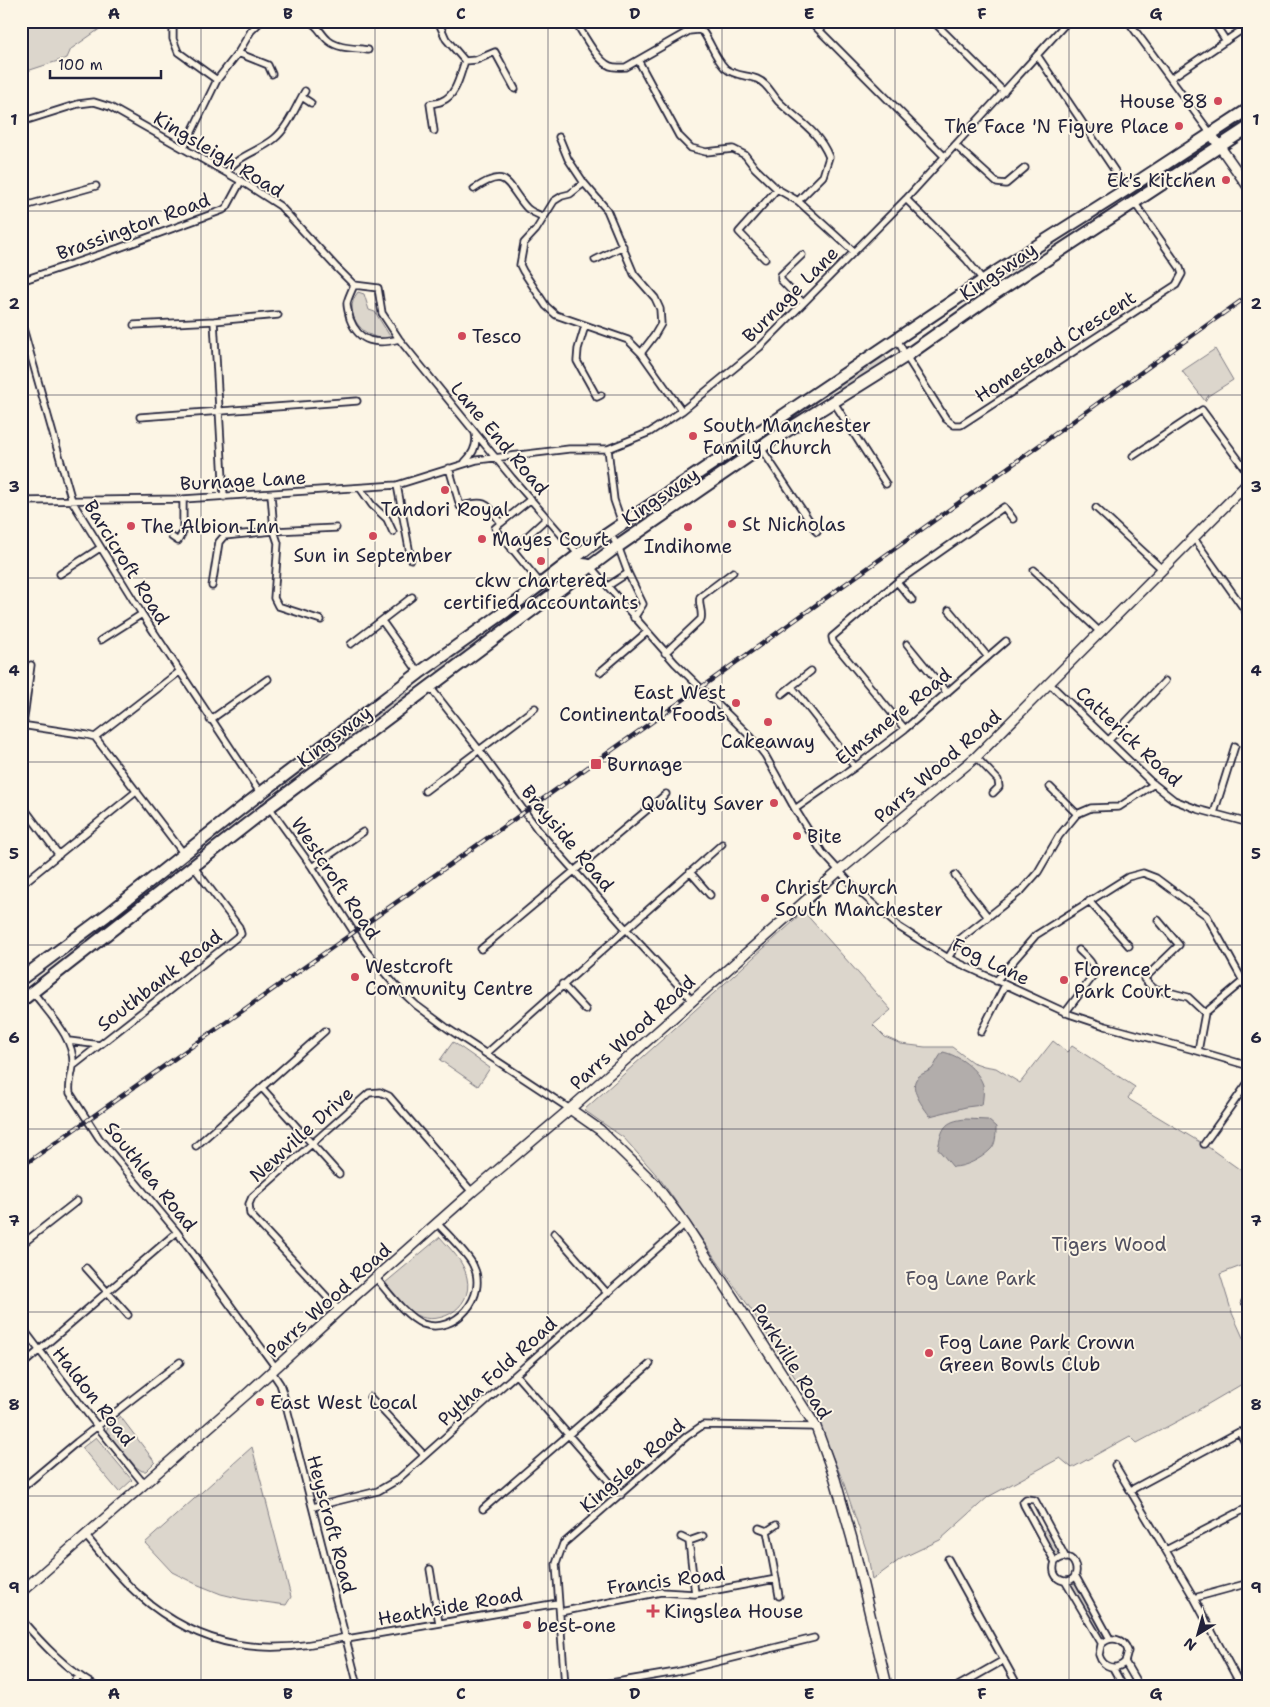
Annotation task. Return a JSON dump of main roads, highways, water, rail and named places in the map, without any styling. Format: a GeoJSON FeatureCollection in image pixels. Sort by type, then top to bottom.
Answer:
{"type":"FeatureCollection","features":[{"type":"Feature","properties":{"kind":"highway","name":"Kingsway"},"geometry":{"type":"LineString","coordinates":[[22,977],[107,915],[419,672],[506,611],[578,554],[622,523],[659,505],[984,280],[1249,109]]}},
{"type":"Feature","properties":{"kind":"highway","name":"Kingsway"},"geometry":{"type":"LineString","coordinates":[[21,1001],[269,807],[590,566],[616,543],[692,495],[760,448],[906,356],[994,294],[1249,127]]}},
{"type":"Feature","properties":{"kind":"highway"},"geometry":{"type":"LineString","coordinates":[[578,554],[589,556],[616,543],[659,505],[692,495]]}},
{"type":"Feature","properties":{"kind":"highway"},"geometry":{"type":"LineString","coordinates":[[506,611],[527,603],[576,566],[582,564],[590,566]]}},
{"type":"Feature","properties":{"kind":"railway"},"geometry":{"type":"LineString","coordinates":[[21,1167],[710,681],[1249,295]]}},
{"type":"Feature","properties":{"kind":"place","name":"House 88"},"geometry":{"type":"Point","coordinates":[1218,101]}},
{"type":"Feature","properties":{"kind":"place","name":"The Face 'N Figure Place"},"geometry":{"type":"Point","coordinates":[1179,126]}},
{"type":"Feature","properties":{"kind":"place","name":"Ek's Kitchen"},"geometry":{"type":"Point","coordinates":[1226,180]}},
{"type":"Feature","properties":{"kind":"place","name":"Tesco"},"geometry":{"type":"Point","coordinates":[462,336]}},
{"type":"Feature","properties":{"kind":"place","name":"South Manchester Family Church"},"geometry":{"type":"Point","coordinates":[693,436]}},
{"type":"Feature","properties":{"kind":"place","name":"Tandori Royal"},"geometry":{"type":"Point","coordinates":[445,490]}},
{"type":"Feature","properties":{"kind":"place","name":"St Nicholas"},"geometry":{"type":"Point","coordinates":[732,524]}},
{"type":"Feature","properties":{"kind":"place","name":"The Albion Inn"},"geometry":{"type":"Point","coordinates":[131,526]}},
{"type":"Feature","properties":{"kind":"place","name":"Indihome"},"geometry":{"type":"Point","coordinates":[688,527]}},
{"type":"Feature","properties":{"kind":"place","name":"Sun in September"},"geometry":{"type":"Point","coordinates":[373,536]}},
{"type":"Feature","properties":{"kind":"place","name":"Mayes Court"},"geometry":{"type":"Point","coordinates":[482,539]}},
{"type":"Feature","properties":{"kind":"place","name":"ckw chartered certified accountants"},"geometry":{"type":"Point","coordinates":[541,561]}},
{"type":"Feature","properties":{"kind":"place","name":"East West Continental Foods"},"geometry":{"type":"Point","coordinates":[736,703]}},
{"type":"Feature","properties":{"kind":"place","name":"Cakeaway"},"geometry":{"type":"Point","coordinates":[768,722]}},
{"type":"Feature","properties":{"kind":"place","name":"Burnage"},"geometry":{"type":"Point","coordinates":[596,764]}},
{"type":"Feature","properties":{"kind":"place","name":"Quality Saver"},"geometry":{"type":"Point","coordinates":[774,803]}},
{"type":"Feature","properties":{"kind":"place","name":"Bite"},"geometry":{"type":"Point","coordinates":[797,836]}},
{"type":"Feature","properties":{"kind":"place","name":"Christ Church South Manchester"},"geometry":{"type":"Point","coordinates":[765,898]}},
{"type":"Feature","properties":{"kind":"place","name":"Westcroft Community Centre"},"geometry":{"type":"Point","coordinates":[355,977]}},
{"type":"Feature","properties":{"kind":"place","name":"Florence Park Court"},"geometry":{"type":"Point","coordinates":[1064,980]}},
{"type":"Feature","properties":{"kind":"place","name":"Fog Lane Park Crown Green Bowls Club"},"geometry":{"type":"Point","coordinates":[929,1353]}},
{"type":"Feature","properties":{"kind":"place","name":"East West Local"},"geometry":{"type":"Point","coordinates":[260,1402]}},
{"type":"Feature","properties":{"kind":"place","name":"Kingslea House"},"geometry":{"type":"Point","coordinates":[653,1611]}},
{"type":"Feature","properties":{"kind":"place","name":"best-one"},"geometry":{"type":"Point","coordinates":[527,1625]}},
{"type":"Feature","properties":{"kind":"park label","name":"Tigers Wood"},"geometry":{"type":"Point","coordinates":[1109,1244]}},
{"type":"Feature","properties":{"kind":"park label","name":"Fog Lane Park"},"geometry":{"type":"Point","coordinates":[971,1278]}}]}
